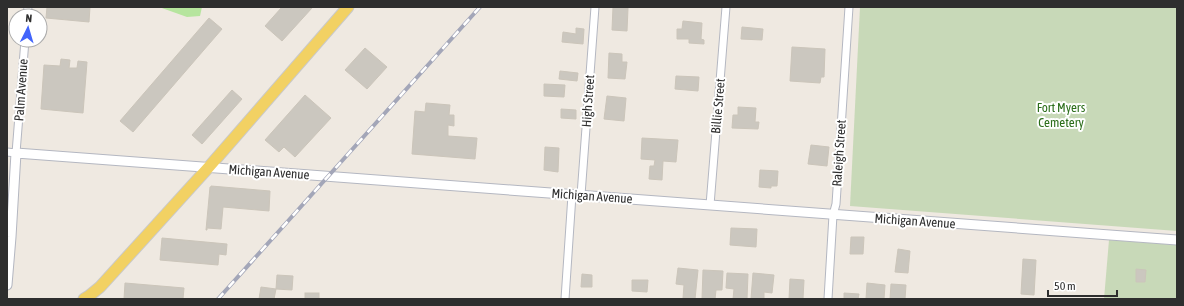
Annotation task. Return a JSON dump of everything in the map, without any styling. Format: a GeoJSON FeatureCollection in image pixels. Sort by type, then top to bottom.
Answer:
{"type":"FeatureCollection","features":[{"type":"Feature","properties":{"kind":"main road"},"geometry":{"type":"LineString","coordinates":[[84,299],[90,296],[100,286],[208,168],[348,7]]}},
{"type":"Feature","properties":{"kind":"street","name":"High Street"},"geometry":{"type":"LineString","coordinates":[[581,196],[595,7]]}},
{"type":"Feature","properties":{"kind":"street","name":"Billie Street"},"geometry":{"type":"LineString","coordinates":[[710,204],[726,7]]}},
{"type":"Feature","properties":{"kind":"street","name":"Raleigh Street"},"geometry":{"type":"LineString","coordinates":[[828,299],[849,7]]}},
{"type":"Feature","properties":{"kind":"street","name":"Palm Avenue"},"geometry":{"type":"LineString","coordinates":[[7,285],[12,231],[12,152],[24,48]]}},
{"type":"Feature","properties":{"kind":"street","name":"Michigan Avenue"},"geometry":{"type":"LineString","coordinates":[[12,152],[1177,240]]}},
{"type":"Feature","properties":{"kind":"street"},"geometry":{"type":"LineString","coordinates":[[564,299],[572,195]]}},
{"type":"Feature","properties":{"kind":"green space"},"geometry":{"type":"Polygon","coordinates":[[[159,7],[202,7],[200,16],[187,17],[159,7]]]}},
{"type":"Feature","properties":{"kind":"green space","name":"Fort Myers Cemetery"},"geometry":{"type":"Polygon","coordinates":[[[860,7],[1177,7],[1177,231],[850,206],[860,7]]]}},
{"type":"Feature","properties":{"kind":"green space"},"geometry":{"type":"Polygon","coordinates":[[[1109,240],[1177,245],[1177,299],[1104,299],[1109,240]]]}},
{"type":"Feature","properties":{"kind":"building"},"geometry":{"type":"Polygon","coordinates":[[[90,7],[89,22],[48,18],[47,8],[90,7]]]}},
{"type":"Feature","properties":{"kind":"building"},"geometry":{"type":"Polygon","coordinates":[[[282,7],[312,8],[282,41],[265,26],[282,7]]]}},
{"type":"Feature","properties":{"kind":"building"},"geometry":{"type":"Polygon","coordinates":[[[613,7],[628,8],[627,31],[612,30],[613,7]]]}},
{"type":"Feature","properties":{"kind":"building"},"geometry":{"type":"Polygon","coordinates":[[[209,18],[222,29],[133,132],[120,121],[209,18]]]}},
{"type":"Feature","properties":{"kind":"building"},"geometry":{"type":"Polygon","coordinates":[[[683,21],[702,23],[701,39],[704,40],[704,44],[689,43],[689,39],[677,39],[677,29],[682,29],[683,21]]]}},
{"type":"Feature","properties":{"kind":"building"},"geometry":{"type":"Polygon","coordinates":[[[742,27],[763,29],[762,40],[741,39],[742,27]]]}},
{"type":"Feature","properties":{"kind":"building"},"geometry":{"type":"Polygon","coordinates":[[[576,28],[584,29],[583,44],[562,42],[563,32],[576,34],[576,28]]]}},
{"type":"Feature","properties":{"kind":"building"},"geometry":{"type":"Polygon","coordinates":[[[792,47],[825,49],[824,77],[821,77],[820,83],[790,81],[792,47]]]}},
{"type":"Feature","properties":{"kind":"building"},"geometry":{"type":"Polygon","coordinates":[[[365,48],[387,67],[367,89],[345,70],[365,48]]]}},
{"type":"Feature","properties":{"kind":"building"},"geometry":{"type":"Polygon","coordinates":[[[609,53],[622,54],[622,62],[627,62],[625,79],[608,78],[609,53]]]}},
{"type":"Feature","properties":{"kind":"building"},"geometry":{"type":"Polygon","coordinates":[[[61,59],[70,60],[69,68],[77,68],[78,61],[87,62],[83,113],[41,109],[44,65],[60,66],[61,59]]]}},
{"type":"Feature","properties":{"kind":"building"},"geometry":{"type":"Polygon","coordinates":[[[560,71],[578,73],[577,81],[559,79],[560,71]]]}},
{"type":"Feature","properties":{"kind":"building"},"geometry":{"type":"Polygon","coordinates":[[[676,76],[699,77],[698,91],[675,89],[676,76]]]}},
{"type":"Feature","properties":{"kind":"building"},"geometry":{"type":"Polygon","coordinates":[[[544,84],[565,85],[564,97],[544,96],[544,84]]]}},
{"type":"Feature","properties":{"kind":"building"},"geometry":{"type":"Polygon","coordinates":[[[232,90],[242,99],[202,144],[192,135],[232,90]]]}},
{"type":"Feature","properties":{"kind":"building"},"geometry":{"type":"Polygon","coordinates":[[[305,95],[331,118],[295,157],[284,147],[279,152],[265,140],[305,95]]]}},
{"type":"Feature","properties":{"kind":"building"},"geometry":{"type":"Polygon","coordinates":[[[607,96],[626,98],[624,121],[604,119],[607,96]]]}},
{"type":"Feature","properties":{"kind":"building"},"geometry":{"type":"Polygon","coordinates":[[[426,103],[450,105],[449,115],[454,115],[454,126],[448,125],[448,136],[477,138],[475,159],[412,154],[415,111],[425,112],[426,103]]]}},
{"type":"Feature","properties":{"kind":"building"},"geometry":{"type":"Polygon","coordinates":[[[738,107],[756,108],[755,122],[759,122],[758,129],[732,128],[733,115],[738,115],[738,107]]]}},
{"type":"Feature","properties":{"kind":"building"},"geometry":{"type":"Polygon","coordinates":[[[561,109],[576,110],[576,119],[561,118],[561,109]]]}},
{"type":"Feature","properties":{"kind":"building"},"geometry":{"type":"Polygon","coordinates":[[[642,138],[678,140],[676,162],[663,161],[662,180],[649,179],[650,166],[654,166],[655,160],[641,159],[642,138]]]}},
{"type":"Feature","properties":{"kind":"building"},"geometry":{"type":"Polygon","coordinates":[[[811,145],[829,147],[827,166],[808,164],[811,145]]]}},
{"type":"Feature","properties":{"kind":"building"},"geometry":{"type":"Polygon","coordinates":[[[545,147],[559,148],[558,172],[544,170],[545,147]]]}},
{"type":"Feature","properties":{"kind":"building"},"geometry":{"type":"Polygon","coordinates":[[[760,170],[778,171],[777,186],[771,186],[771,188],[759,187],[760,170]]]}},
{"type":"Feature","properties":{"kind":"building"},"geometry":{"type":"Polygon","coordinates":[[[211,186],[270,191],[269,211],[223,207],[221,229],[207,228],[206,230],[211,186]]]}},
{"type":"Feature","properties":{"kind":"building"},"geometry":{"type":"Polygon","coordinates":[[[731,228],[757,229],[756,247],[730,245],[731,228]]]}},
{"type":"Feature","properties":{"kind":"building"},"geometry":{"type":"Polygon","coordinates":[[[851,237],[864,237],[863,254],[850,254],[851,237]]]}},
{"type":"Feature","properties":{"kind":"building"},"geometry":{"type":"Polygon","coordinates":[[[162,238],[227,244],[226,255],[219,254],[218,265],[160,260],[162,238]]]}},
{"type":"Feature","properties":{"kind":"building"},"geometry":{"type":"Polygon","coordinates":[[[898,249],[910,251],[908,273],[895,272],[898,249]]]}},
{"type":"Feature","properties":{"kind":"building"},"geometry":{"type":"Polygon","coordinates":[[[1023,259],[1036,260],[1034,295],[1021,294],[1023,259]]]}},
{"type":"Feature","properties":{"kind":"building"},"geometry":{"type":"Polygon","coordinates":[[[678,268],[698,270],[695,299],[683,298],[684,285],[676,284],[678,268]]]}},
{"type":"Feature","properties":{"kind":"building"},"geometry":{"type":"Polygon","coordinates":[[[1136,269],[1146,270],[1145,282],[1136,282],[1136,269]]]}},
{"type":"Feature","properties":{"kind":"building"},"geometry":{"type":"Polygon","coordinates":[[[703,270],[723,271],[722,290],[716,290],[715,299],[702,299],[703,270]]]}},
{"type":"Feature","properties":{"kind":"building"},"geometry":{"type":"Polygon","coordinates":[[[727,273],[748,274],[747,299],[733,299],[734,289],[726,288],[727,273]]]}},
{"type":"Feature","properties":{"kind":"building"},"geometry":{"type":"Polygon","coordinates":[[[753,273],[774,275],[772,293],[764,292],[764,299],[751,299],[753,273]]]}},
{"type":"Feature","properties":{"kind":"building"},"geometry":{"type":"Polygon","coordinates":[[[582,274],[592,275],[592,287],[581,287],[582,274]]]}},
{"type":"Feature","properties":{"kind":"building"},"geometry":{"type":"Polygon","coordinates":[[[277,275],[293,276],[292,290],[276,289],[277,275]]]}},
{"type":"Feature","properties":{"kind":"building"},"geometry":{"type":"Polygon","coordinates":[[[790,279],[804,280],[803,299],[789,299],[790,279]]]}},
{"type":"Feature","properties":{"kind":"building"},"geometry":{"type":"Polygon","coordinates":[[[632,280],[648,280],[647,292],[632,291],[632,280]]]}},
{"type":"Feature","properties":{"kind":"building"},"geometry":{"type":"Polygon","coordinates":[[[125,283],[184,288],[183,299],[124,299],[125,283]]]}},
{"type":"Feature","properties":{"kind":"building"},"geometry":{"type":"Polygon","coordinates":[[[867,283],[885,285],[884,299],[866,299],[867,283]]]}},
{"type":"Feature","properties":{"kind":"building"},"geometry":{"type":"Polygon","coordinates":[[[891,284],[906,285],[905,299],[890,299],[891,284]]]}},
{"type":"Feature","properties":{"kind":"building"},"geometry":{"type":"Polygon","coordinates":[[[261,287],[276,289],[274,299],[259,299],[261,287]]]}},
{"type":"Feature","properties":{"kind":"building"},"geometry":{"type":"Polygon","coordinates":[[[305,293],[319,293],[319,299],[305,299],[305,293]]]}},
{"type":"Feature","properties":{"kind":"building"},"geometry":{"type":"Polygon","coordinates":[[[844,293],[859,294],[858,299],[844,299],[844,293]]]}},
{"type":"Feature","properties":{"kind":"railway"},"geometry":{"type":"LineString","coordinates":[[218,299],[480,7]]}}]}
